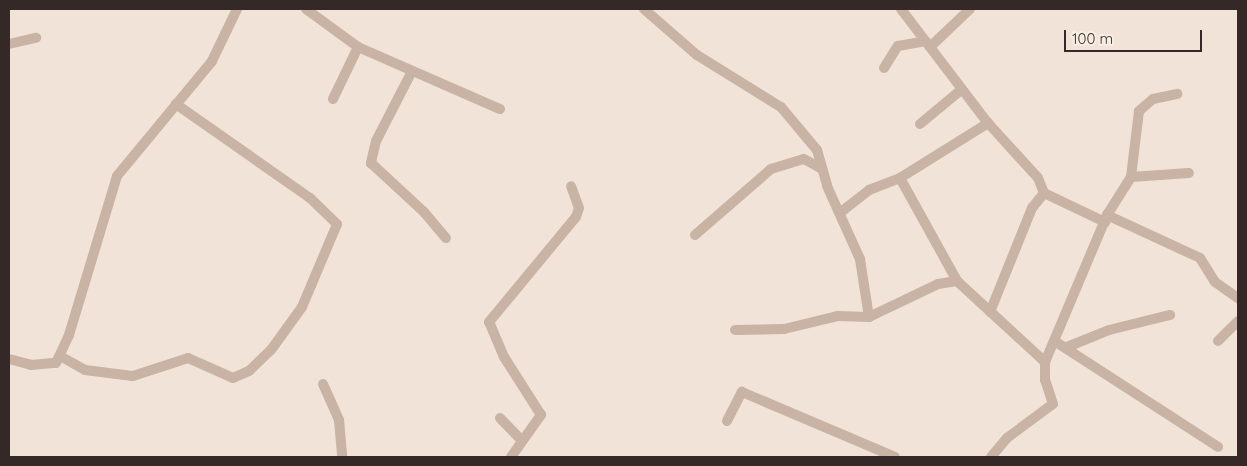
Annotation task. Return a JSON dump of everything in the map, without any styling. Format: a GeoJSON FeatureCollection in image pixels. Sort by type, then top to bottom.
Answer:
{"type":"FeatureCollection","features":[{"type":"Feature","properties":{"kind":"street"},"geometry":{"type":"LineString","coordinates":[[9,359],[47,367],[60,356],[117,176],[212,61],[237,9]]}},
{"type":"Feature","properties":{"kind":"street"},"geometry":{"type":"LineString","coordinates":[[306,9],[358,47],[411,73],[500,109]]}},
{"type":"Feature","properties":{"kind":"street"},"geometry":{"type":"LineString","coordinates":[[644,9],[697,55],[781,108],[817,150],[822,169],[860,259],[869,318]]}},
{"type":"Feature","properties":{"kind":"street"},"geometry":{"type":"LineString","coordinates":[[901,9],[961,90],[1038,178],[1044,193],[1200,258],[1215,282],[1238,298]]}},
{"type":"Feature","properties":{"kind":"street"},"geometry":{"type":"LineString","coordinates":[[884,68],[898,46],[928,44],[970,9]]}},
{"type":"Feature","properties":{"kind":"street"},"geometry":{"type":"LineString","coordinates":[[9,44],[36,38]]}},
{"type":"Feature","properties":{"kind":"street"},"geometry":{"type":"LineString","coordinates":[[333,99],[358,47]]}},
{"type":"Feature","properties":{"kind":"street"},"geometry":{"type":"LineString","coordinates":[[411,73],[376,141],[371,163],[424,212],[446,238]]}},
{"type":"Feature","properties":{"kind":"street"},"geometry":{"type":"LineString","coordinates":[[920,124],[961,90]]}},
{"type":"Feature","properties":{"kind":"street"},"geometry":{"type":"LineString","coordinates":[[991,457],[1007,438],[1053,404],[1045,380],[1044,362],[1056,342],[1106,218],[1131,177],[1139,111],[1153,99],[1177,94]]}},
{"type":"Feature","properties":{"kind":"street"},"geometry":{"type":"LineString","coordinates":[[60,356],[85,370],[132,376],[188,358],[232,378],[249,371],[271,350],[302,307],[337,228],[333,219],[278,174],[176,104]]}},
{"type":"Feature","properties":{"kind":"street"},"geometry":{"type":"LineString","coordinates":[[840,212],[870,190],[900,178],[988,123]]}},
{"type":"Feature","properties":{"kind":"street"},"geometry":{"type":"LineString","coordinates":[[695,236],[771,169],[804,159],[822,169]]}},
{"type":"Feature","properties":{"kind":"street"},"geometry":{"type":"LineString","coordinates":[[1131,177],[1189,173]]}},
{"type":"Feature","properties":{"kind":"street"},"geometry":{"type":"LineString","coordinates":[[900,178],[956,281],[1044,362]]}},
{"type":"Feature","properties":{"kind":"street"},"geometry":{"type":"LineString","coordinates":[[511,457],[542,415],[504,357],[489,322],[576,217],[579,208],[571,186]]}},
{"type":"Feature","properties":{"kind":"street"},"geometry":{"type":"LineString","coordinates":[[990,312],[1032,208],[1044,193]]}},
{"type":"Feature","properties":{"kind":"street"},"geometry":{"type":"LineString","coordinates":[[735,330],[784,329],[838,316],[869,318],[938,284],[956,281]]}},
{"type":"Feature","properties":{"kind":"street"},"geometry":{"type":"LineString","coordinates":[[1067,347],[1109,330],[1170,315]]}},
{"type":"Feature","properties":{"kind":"street"},"geometry":{"type":"LineString","coordinates":[[1218,341],[1238,321]]}},
{"type":"Feature","properties":{"kind":"street"},"geometry":{"type":"LineString","coordinates":[[1056,342],[1067,347],[1153,409],[1218,447]]}},
{"type":"Feature","properties":{"kind":"street"},"geometry":{"type":"LineString","coordinates":[[323,384],[339,420],[342,457]]}},
{"type":"Feature","properties":{"kind":"street"},"geometry":{"type":"LineString","coordinates":[[727,421],[742,392],[895,457]]}},
{"type":"Feature","properties":{"kind":"street"},"geometry":{"type":"LineString","coordinates":[[500,418],[522,442]]}}]}
